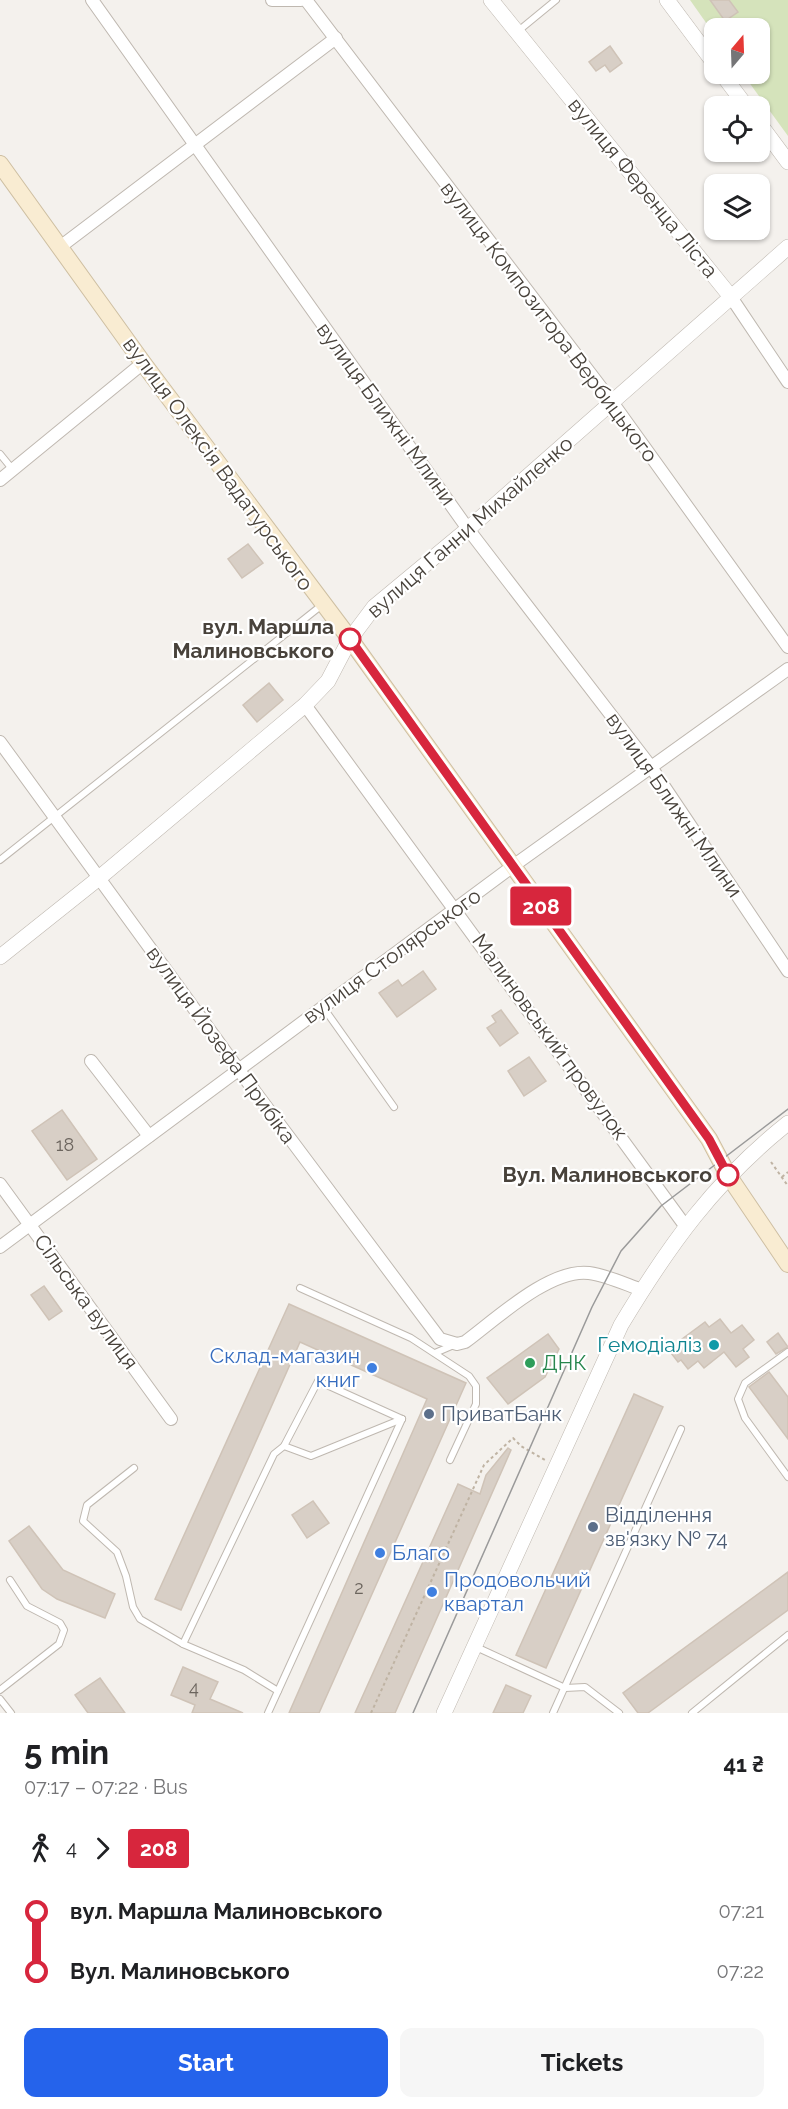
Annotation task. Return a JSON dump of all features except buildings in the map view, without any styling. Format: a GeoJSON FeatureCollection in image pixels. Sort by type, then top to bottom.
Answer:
{"type":"FeatureCollection","features":[{"type":"Feature","properties":{"kind":"main road","name":"вулиця Олексія Вадатурського"},"geometry":{"type":"LineString","coordinates":[[0,164],[143,363],[350,639],[709,1139],[728,1175],[788,1264]]}},
{"type":"Feature","properties":{"kind":"street","name":"вулиця Ближні Млини"},"geometry":{"type":"LineString","coordinates":[[92,0],[468,529],[651,767],[788,971]]}},
{"type":"Feature","properties":{"kind":"street"},"geometry":{"type":"LineString","coordinates":[[272,0],[301,0]]}},
{"type":"Feature","properties":{"kind":"street","name":"вулиця Композитора Вербицького"},"geometry":{"type":"LineString","coordinates":[[306,0],[612,402],[788,646]]}},
{"type":"Feature","properties":{"kind":"street","name":"вулиця Ференца Ліста"},"geometry":{"type":"LineString","coordinates":[[491,0],[732,297],[788,382]]}},
{"type":"Feature","properties":{"kind":"street"},"geometry":{"type":"LineString","coordinates":[[667,0],[704,50]]}},
{"type":"Feature","properties":{"kind":"street"},"geometry":{"type":"LineString","coordinates":[[60,247],[336,38]]}},
{"type":"Feature","properties":{"kind":"street"},"geometry":{"type":"LineString","coordinates":[[770,138],[788,162]]}},
{"type":"Feature","properties":{"kind":"street","name":"вулиця Ганни Михайленко"},"geometry":{"type":"LineString","coordinates":[[0,957],[99,878],[305,705],[328,681],[350,639],[374,607],[468,529],[788,247]]}},
{"type":"Feature","properties":{"kind":"street"},"geometry":{"type":"LineString","coordinates":[[0,480],[143,363]]}},
{"type":"Feature","properties":{"kind":"street","name":"вулиця Столярського"},"geometry":{"type":"LineString","coordinates":[[0,1247],[513,866],[788,669]]}},
{"type":"Feature","properties":{"kind":"street","name":"Малиновський провулок"},"geometry":{"type":"LineString","coordinates":[[305,705],[686,1227]]}},
{"type":"Feature","properties":{"kind":"street","name":"вулиця Йозефа Прибіка"},"geometry":{"type":"LineString","coordinates":[[0,742],[434,1334],[452,1343]]}},
{"type":"Feature","properties":{"kind":"street"},"geometry":{"type":"LineString","coordinates":[[91,1061],[149,1136]]}},
{"type":"Feature","properties":{"kind":"street"},"geometry":{"type":"LineString","coordinates":[[444,1713],[621,1325],[642,1290],[686,1227],[728,1175],[788,1123]]}},
{"type":"Feature","properties":{"kind":"street","name":"Сільська вулиця"},"geometry":{"type":"LineString","coordinates":[[0,1184],[171,1419]]}},
{"type":"Feature","properties":{"kind":"street"},"geometry":{"type":"LineString","coordinates":[[452,1343],[465,1342],[550,1280],[570,1273],[589,1273],[642,1290]]}},
{"type":"Feature","properties":{"kind":"lane"},"geometry":{"type":"LineString","coordinates":[[516,32],[556,0]]}},
{"type":"Feature","properties":{"kind":"lane"},"geometry":{"type":"LineString","coordinates":[[0,454],[13,470]]}},
{"type":"Feature","properties":{"kind":"lane"},"geometry":{"type":"LineString","coordinates":[[0,860],[322,604]]}},
{"type":"Feature","properties":{"kind":"lane"},"geometry":{"type":"LineString","coordinates":[[323,1007],[394,1107]]}},
{"type":"Feature","properties":{"kind":"lane"},"geometry":{"type":"LineString","coordinates":[[300,1288],[411,1338],[470,1376],[478,1395],[450,1461]]}},
{"type":"Feature","properties":{"kind":"lane"},"geometry":{"type":"LineString","coordinates":[[435,1353],[452,1343]]}},
{"type":"Feature","properties":{"kind":"lane"},"geometry":{"type":"LineString","coordinates":[[788,1352],[745,1383],[738,1399],[745,1418],[788,1477]]}},
{"type":"Feature","properties":{"kind":"lane"},"geometry":{"type":"LineString","coordinates":[[183,1644],[274,1455],[284,1446],[318,1381],[402,1419]]}},
{"type":"Feature","properties":{"kind":"lane"},"geometry":{"type":"LineString","coordinates":[[284,1446],[311,1456],[402,1419]]}},
{"type":"Feature","properties":{"kind":"lane"},"geometry":{"type":"LineString","coordinates":[[268,1713],[402,1419]]}},
{"type":"Feature","properties":{"kind":"lane"},"geometry":{"type":"LineString","coordinates":[[553,1713],[681,1429]]}},
{"type":"Feature","properties":{"kind":"lane"},"geometry":{"type":"LineString","coordinates":[[134,1468],[87,1505],[83,1521],[117,1552],[126,1576],[133,1607],[140,1619],[183,1644],[244,1670],[278,1691]]}},
{"type":"Feature","properties":{"kind":"lane"},"geometry":{"type":"LineString","coordinates":[[0,1690],[59,1644],[64,1630],[60,1623],[27,1606],[10,1580]]}},
{"type":"Feature","properties":{"kind":"lane"},"geometry":{"type":"LineString","coordinates":[[692,1713],[788,1635]]}},
{"type":"Feature","properties":{"kind":"lane"},"geometry":{"type":"LineString","coordinates":[[475,1647],[565,1689],[585,1687],[619,1713]]}},
{"type":"Feature","properties":{"kind":"lane"},"geometry":{"type":"LineString","coordinates":[[0,1699],[11,1713]]}},
{"type":"Feature","properties":{"kind":"path"},"geometry":{"type":"LineString","coordinates":[[771,1161],[788,1186]]}},
{"type":"Feature","properties":{"kind":"path"},"geometry":{"type":"LineString","coordinates":[[782,1177],[788,1172]]}},
{"type":"Feature","properties":{"kind":"path"},"geometry":{"type":"LineString","coordinates":[[371,1713],[484,1465],[513,1438],[521,1446],[556,1466]]}},
{"type":"Feature","properties":{"kind":"green space"},"geometry":{"type":"Polygon","coordinates":[[[690,0],[788,0],[788,136],[770,111],[770,96],[759,96],[750,84],[770,84],[770,18],[704,18],[704,20],[690,0]]]}},
{"type":"Feature","properties":{"kind":"tram line"},"geometry":{"type":"LineString","coordinates":[[413,1713],[592,1307],[621,1251],[661,1206],[788,1109]]}},
{"type":"Feature","properties":{"kind":"bus line","name":"208"},"geometry":{"type":"LineString","coordinates":[[350,639],[709,1139],[728,1175]]}},
{"type":"Feature","properties":{"kind":"place","name":"вул. Маршла Малиновського"},"geometry":{"type":"Point","coordinates":[350,639]}},
{"type":"Feature","properties":{"kind":"place","name":"Вул. Малиновського"},"geometry":{"type":"Point","coordinates":[728,1175]}},
{"type":"Feature","properties":{"kind":"place","name":"Гемодіаліз"},"geometry":{"type":"Point","coordinates":[714,1345]}},
{"type":"Feature","properties":{"kind":"place","name":"ДНК"},"geometry":{"type":"Point","coordinates":[530,1363]}},
{"type":"Feature","properties":{"kind":"place","name":"Склад-магазин книг"},"geometry":{"type":"Point","coordinates":[372,1368]}},
{"type":"Feature","properties":{"kind":"place","name":"ПриватБанк"},"geometry":{"type":"Point","coordinates":[429,1414]}},
{"type":"Feature","properties":{"kind":"place","name":"Відділення зв'язку № 74"},"geometry":{"type":"Point","coordinates":[593,1527]}},
{"type":"Feature","properties":{"kind":"place","name":"Благо"},"geometry":{"type":"Point","coordinates":[380,1553]}},
{"type":"Feature","properties":{"kind":"place","name":"Продовольчий квартал"},"geometry":{"type":"Point","coordinates":[432,1592]}}]}
